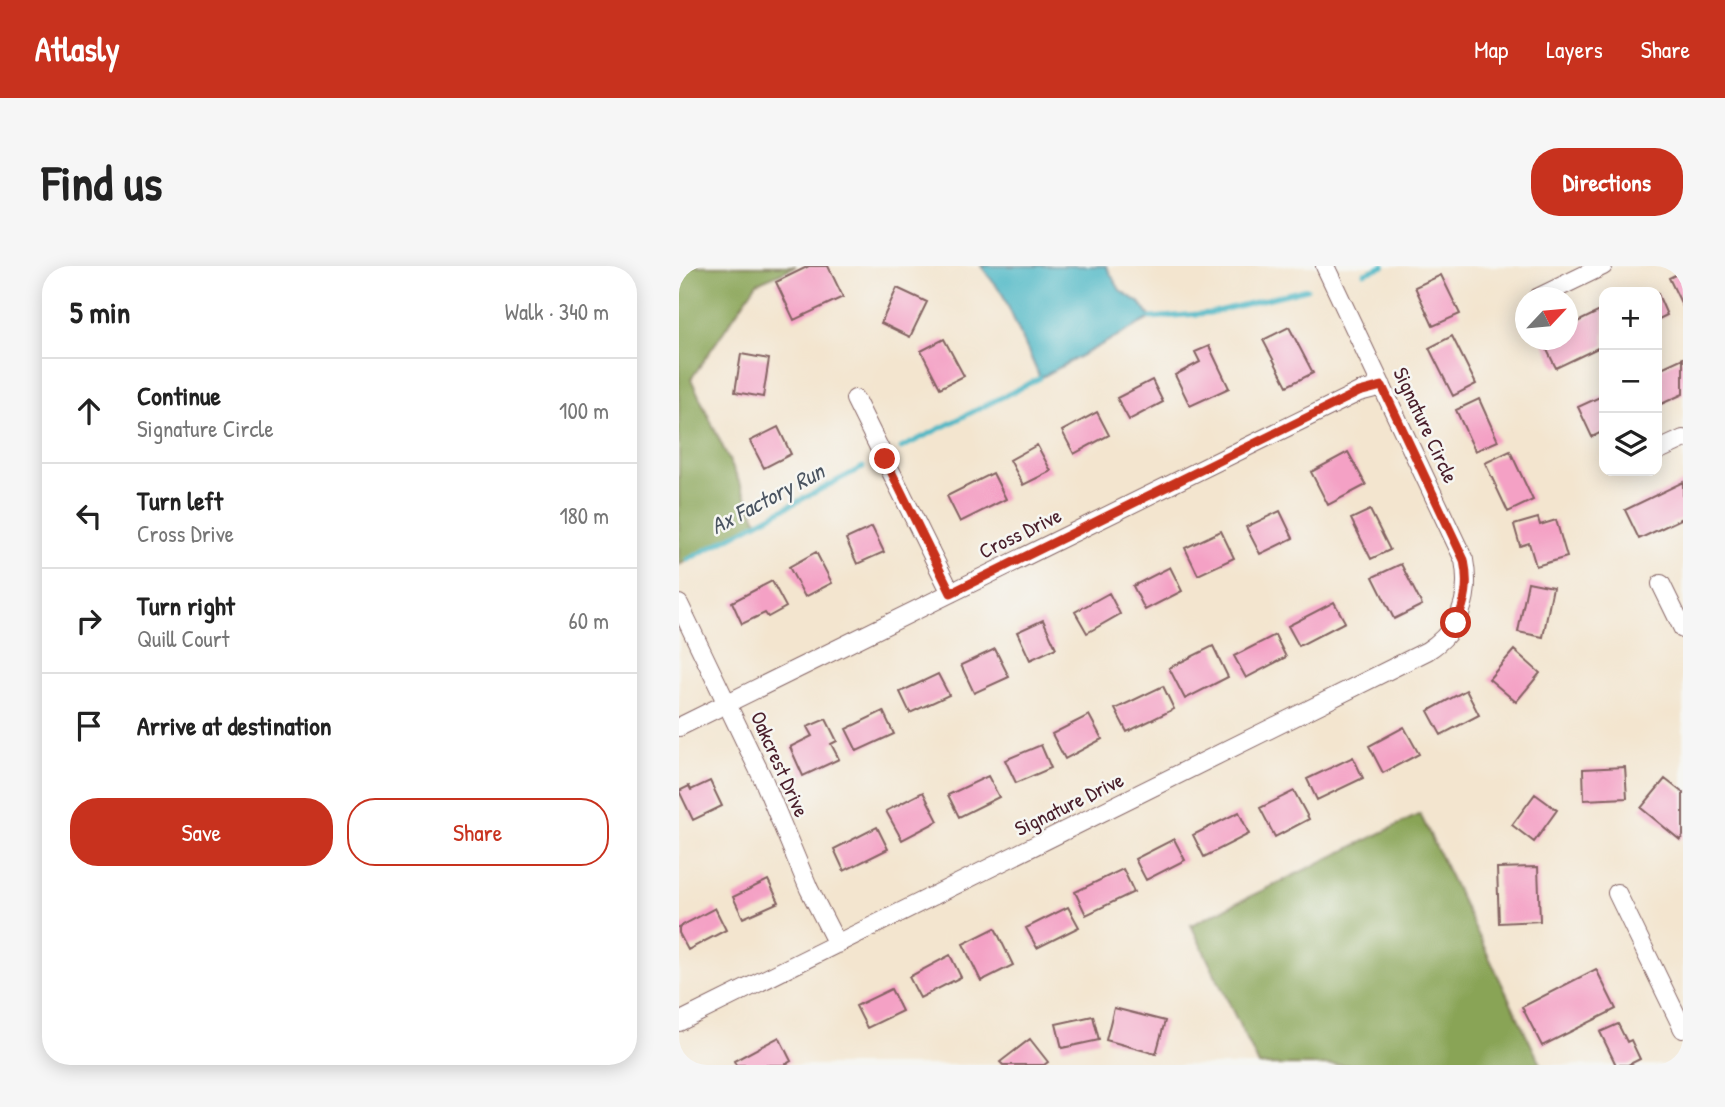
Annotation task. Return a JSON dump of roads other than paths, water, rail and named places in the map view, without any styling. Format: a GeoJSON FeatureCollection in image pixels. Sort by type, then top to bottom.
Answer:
{"type":"FeatureCollection","features":[{"type":"Feature","properties":{"kind":"street","name":"Signature Circle"},"geometry":{"type":"LineString","coordinates":[[1325,266],[1462,554],[1468,578],[1463,608]]}},
{"type":"Feature","properties":{"kind":"street"},"geometry":{"type":"LineString","coordinates":[[1560,287],[1603,266]]}},
{"type":"Feature","properties":{"kind":"street","name":"Cross Drive"},"geometry":{"type":"LineString","coordinates":[[679,727],[1347,398],[1382,386]]}},
{"type":"Feature","properties":{"kind":"street"},"geometry":{"type":"LineString","coordinates":[[855,399],[951,593]]}},
{"type":"Feature","properties":{"kind":"street"},"geometry":{"type":"LineString","coordinates":[[1662,450],[1683,439]]}},
{"type":"Feature","properties":{"kind":"street"},"geometry":{"type":"LineString","coordinates":[[1661,584],[1683,629]]}},
{"type":"Feature","properties":{"kind":"street","name":"Oakcrest Drive"},"geometry":{"type":"LineString","coordinates":[[679,604],[763,779],[809,889],[837,944]]}},
{"type":"Feature","properties":{"kind":"street","name":"Signature Drive"},"geometry":{"type":"LineString","coordinates":[[679,1022],[1427,652],[1445,638],[1463,608]]}},
{"type":"Feature","properties":{"kind":"street"},"geometry":{"type":"LineString","coordinates":[[1617,893],[1683,1029]]}},
{"type":"Feature","properties":{"kind":"water"},"geometry":{"type":"Polygon","coordinates":[[[981,266],[1106,266],[1120,290],[1141,304],[1151,318],[1040,378],[1003,295],[981,266]]]}},
{"type":"Feature","properties":{"kind":"waterway","name":"Ax Factory Run"},"geometry":{"type":"LineString","coordinates":[[1364,273],[1384,266]]}},
{"type":"Feature","properties":{"kind":"waterway","name":"Ax Factory Run"},"geometry":{"type":"LineString","coordinates":[[1151,318],[1210,313],[1307,289]]}},
{"type":"Feature","properties":{"kind":"waterway","name":"Ax Factory Run"},"geometry":{"type":"LineString","coordinates":[[901,448],[1040,378]]}},
{"type":"Feature","properties":{"kind":"waterway","name":"Ax Factory Run"},"geometry":{"type":"LineString","coordinates":[[687,560],[863,467]]}}]}
